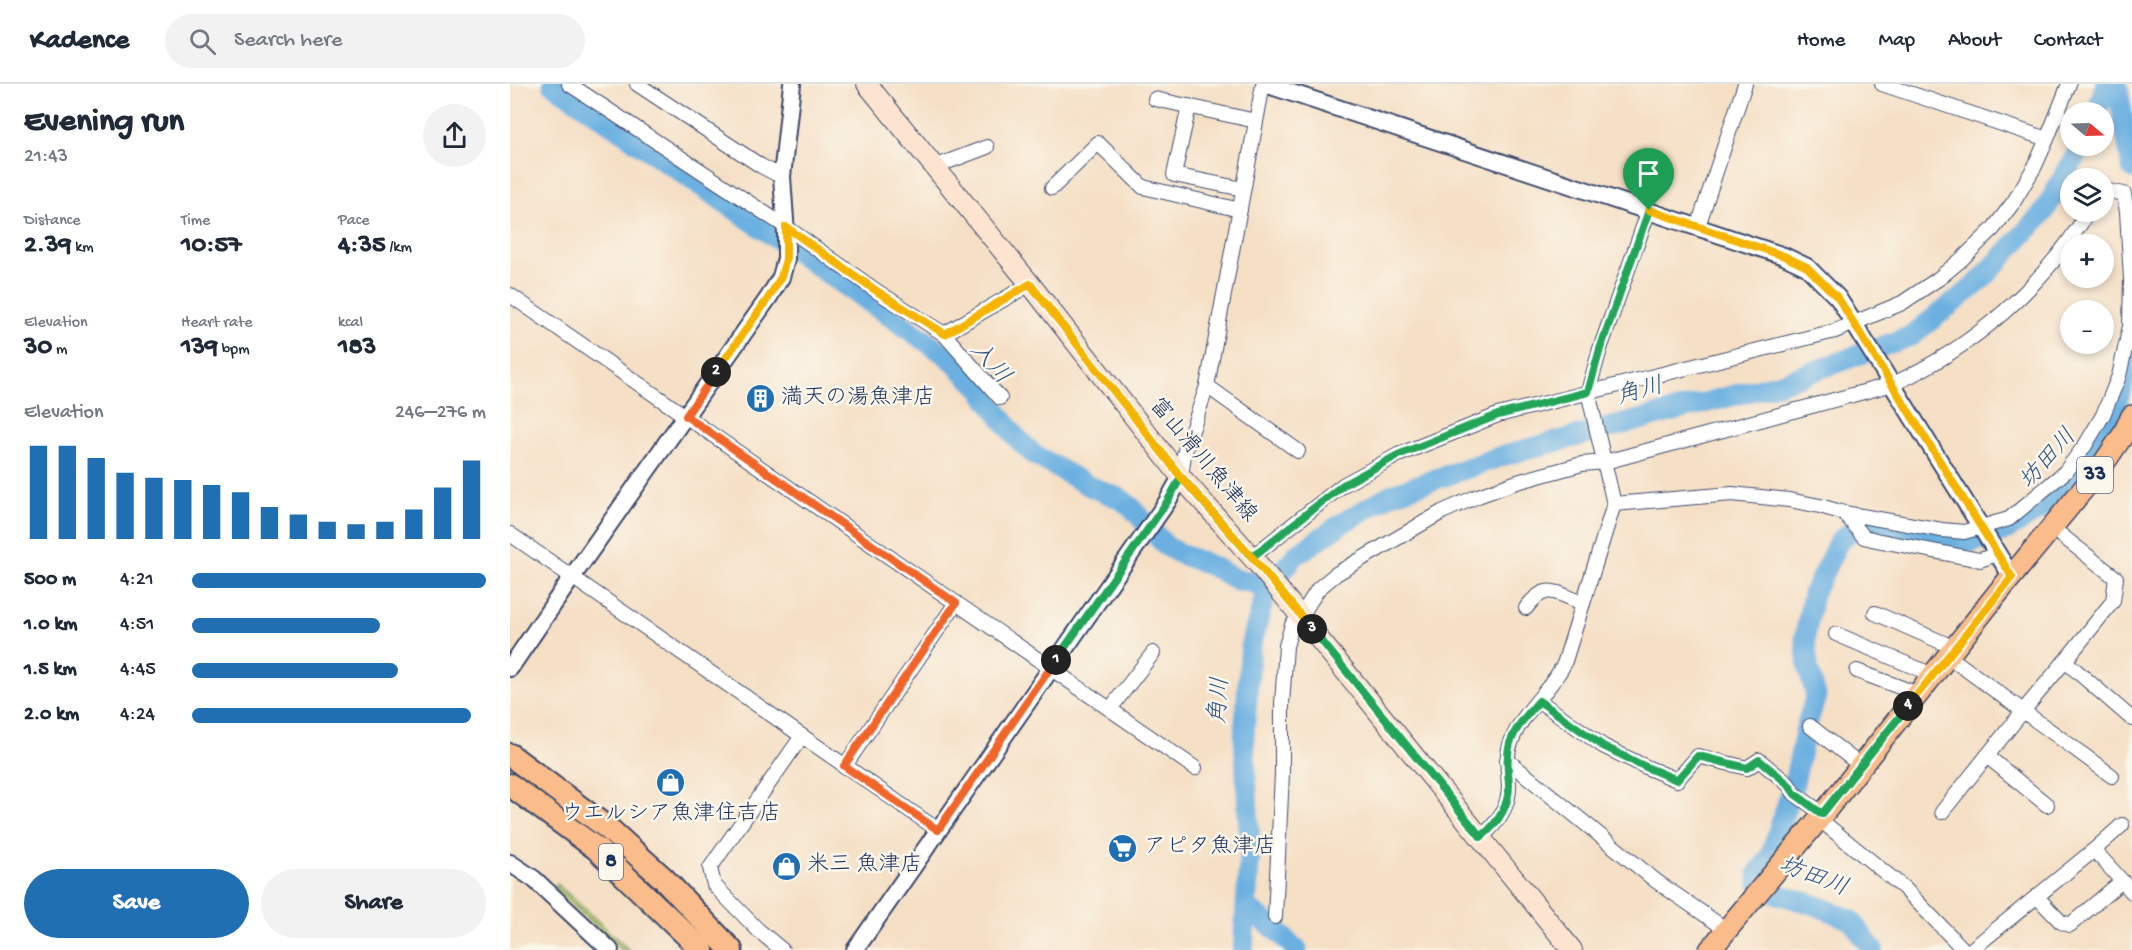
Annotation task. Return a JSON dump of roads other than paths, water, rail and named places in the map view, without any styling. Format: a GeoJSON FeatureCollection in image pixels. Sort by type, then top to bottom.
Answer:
{"type":"FeatureCollection","features":[{"type":"Feature","properties":{"kind":"highway","name":"8"},"geometry":{"type":"LineString","coordinates":[[510,754],[610,830],[664,879],[731,950]]}},
{"type":"Feature","properties":{"kind":"highway","name":"8"},"geometry":{"type":"LineString","coordinates":[[510,785],[597,849],[702,950]]}},
{"type":"Feature","properties":{"kind":"main road","name":"富山滑川魚津線"},"geometry":{"type":"LineString","coordinates":[[867,84],[1030,284],[1181,477],[1255,560],[1572,950]]}},
{"type":"Feature","properties":{"kind":"main road","name":"33"},"geometry":{"type":"LineString","coordinates":[[1710,950],[1821,816],[2099,470],[2123,435],[2132,416]]}},
{"type":"Feature","properties":{"kind":"street"},"geometry":{"type":"LineString","coordinates":[[569,84],[786,231],[945,334],[1000,398]]}},
{"type":"Feature","properties":{"kind":"street"},"geometry":{"type":"LineString","coordinates":[[510,668],[781,277],[786,259],[782,177],[792,84]]}},
{"type":"Feature","properties":{"kind":"street"},"geometry":{"type":"LineString","coordinates":[[855,950],[1167,502],[1181,477],[1184,454],[1207,386],[1264,84],[1698,226],[1784,256],[1807,267],[1838,298],[1856,325],[2012,577]]}},
{"type":"Feature","properties":{"kind":"street"},"geometry":{"type":"LineString","coordinates":[[1698,226],[1745,84]]}},
{"type":"Feature","properties":{"kind":"street"},"geometry":{"type":"LineString","coordinates":[[1882,84],[2047,139]]}},
{"type":"Feature","properties":{"kind":"street"},"geometry":{"type":"LineString","coordinates":[[1255,560],[1343,485],[1398,455],[1498,415],[1588,396],[1835,331],[1856,325],[1902,303],[1938,279],[1962,259],[1993,229],[2013,203],[2035,166],[2069,84]]}},
{"type":"Feature","properties":{"kind":"street"},"geometry":{"type":"LineString","coordinates":[[642,85],[761,166],[782,177]]}},
{"type":"Feature","properties":{"kind":"street"},"geometry":{"type":"LineString","coordinates":[[1155,99],[1256,121]]}},
{"type":"Feature","properties":{"kind":"street"},"geometry":{"type":"LineString","coordinates":[[1189,106],[1174,175],[1244,189]]}},
{"type":"Feature","properties":{"kind":"street"},"geometry":{"type":"LineString","coordinates":[[1052,188],[1098,143],[1143,187],[1240,210]]}},
{"type":"Feature","properties":{"kind":"street"},"geometry":{"type":"LineString","coordinates":[[934,167],[987,147]]}},
{"type":"Feature","properties":{"kind":"street"},"geometry":{"type":"LineString","coordinates":[[1614,504],[1732,494],[1789,500],[1844,513],[1964,532],[1983,530],[2009,519],[2065,472],[2086,444],[2103,415],[2119,376],[2130,326],[2131,279],[2124,195],[2114,193]]}},
{"type":"Feature","properties":{"kind":"street"},"geometry":{"type":"LineString","coordinates":[[1481,837],[1494,826],[1505,806],[1509,788],[1507,760],[1510,743],[1518,726],[1557,679],[1564,664],[1614,504],[1588,396],[1600,349],[1649,210]]}},
{"type":"Feature","properties":{"kind":"street"},"geometry":{"type":"LineString","coordinates":[[1275,917],[1286,646],[1298,613],[1318,589],[1336,574],[1442,512],[1517,482],[1892,383],[1944,356],[2021,297],[2046,271],[2082,222]]}},
{"type":"Feature","properties":{"kind":"street"},"geometry":{"type":"LineString","coordinates":[[945,334],[1030,284]]}},
{"type":"Feature","properties":{"kind":"street"},"geometry":{"type":"LineString","coordinates":[[510,295],[1195,768]]}},
{"type":"Feature","properties":{"kind":"street"},"geometry":{"type":"LineString","coordinates":[[1207,386],[1298,451]]}},
{"type":"Feature","properties":{"kind":"street"},"geometry":{"type":"LineString","coordinates":[[1844,513],[1864,537],[1980,560],[1995,551]]}},
{"type":"Feature","properties":{"kind":"street"},"geometry":{"type":"LineString","coordinates":[[1942,812],[2113,601],[2116,578],[2052,528]]}},
{"type":"Feature","properties":{"kind":"street"},"geometry":{"type":"LineString","coordinates":[[510,534],[938,830]]}},
{"type":"Feature","properties":{"kind":"street"},"geometry":{"type":"LineString","coordinates":[[1526,608],[1536,594],[1548,590],[1583,603]]}},
{"type":"Feature","properties":{"kind":"street"},"geometry":{"type":"LineString","coordinates":[[844,766],[956,603]]}},
{"type":"Feature","properties":{"kind":"street"},"geometry":{"type":"LineString","coordinates":[[1875,614],[1951,652],[2023,711],[2112,776]]}},
{"type":"Feature","properties":{"kind":"street"},"geometry":{"type":"LineString","coordinates":[[1836,634],[1933,675]]}},
{"type":"Feature","properties":{"kind":"street"},"geometry":{"type":"LineString","coordinates":[[1110,709],[1153,653]]}},
{"type":"Feature","properties":{"kind":"street"},"geometry":{"type":"LineString","coordinates":[[2065,662],[2132,719]]}},
{"type":"Feature","properties":{"kind":"street"},"geometry":{"type":"LineString","coordinates":[[1857,672],[1918,694]]}},
{"type":"Feature","properties":{"kind":"street"},"geometry":{"type":"LineString","coordinates":[[1539,701],[1603,746],[1677,780],[1698,756],[1747,768],[1759,760],[1904,888],[1964,950]]}},
{"type":"Feature","properties":{"kind":"street"},"geometry":{"type":"LineString","coordinates":[[1809,726],[1861,766]]}},
{"type":"Feature","properties":{"kind":"street"},"geometry":{"type":"LineString","coordinates":[[782,950],[758,930],[714,885],[710,868],[802,735]]}},
{"type":"Feature","properties":{"kind":"street"},"geometry":{"type":"LineString","coordinates":[[1987,756],[2047,805]]}},
{"type":"Feature","properties":{"kind":"street"},"geometry":{"type":"LineString","coordinates":[[1507,760],[1656,881],[1727,930]]}},
{"type":"Feature","properties":{"kind":"street"},"geometry":{"type":"LineString","coordinates":[[1971,950],[2122,825]]}},
{"type":"Feature","properties":{"kind":"street"},"geometry":{"type":"LineString","coordinates":[[2037,897],[2061,922],[2070,925],[2127,887],[2094,850]]}},
{"type":"Feature","properties":{"kind":"street"},"geometry":{"type":"LineString","coordinates":[[510,863],[534,879],[610,950]]}},
{"type":"Feature","properties":{"kind":"waterway","name":"入川"},"geometry":{"type":"LineString","coordinates":[[553,84],[946,355],[979,387],[1014,435],[1033,454],[1089,486],[1121,499],[1166,546],[1212,566],[1237,580],[1248,581],[1267,589]]}},
{"type":"Feature","properties":{"kind":"waterway","name":"角川"},"geometry":{"type":"LineString","coordinates":[[2100,102],[2106,84]]}},
{"type":"Feature","properties":{"kind":"waterway","name":"坊田川"},"geometry":{"type":"LineString","coordinates":[[2117,84],[2132,168]]}},
{"type":"Feature","properties":{"kind":"waterway","name":"角川"},"geometry":{"type":"LineString","coordinates":[[1243,950],[1250,848],[1244,736],[1251,644],[1267,589],[1296,555],[1344,522],[1390,495],[1505,455],[1781,383],[1911,336],[1977,284],[2044,212],[2075,156]]}},
{"type":"Feature","properties":{"kind":"waterway","name":"坊田川"},"geometry":{"type":"LineString","coordinates":[[1873,950],[1851,920],[1818,906],[1771,892],[1759,884],[1758,873],[1770,857],[1794,783],[1807,724],[1816,696],[1808,667],[1805,637],[1813,594],[1839,541],[1857,527],[1873,527],[1956,542],[1974,542],[2006,530],[2041,509],[2070,481],[2109,428],[2132,354]]}},
{"type":"Feature","properties":{"kind":"waterway"},"geometry":{"type":"LineString","coordinates":[[1247,908],[1275,929],[1297,950]]}},
{"type":"Feature","properties":{"kind":"place","name":"満天の湯魚津店"},"geometry":{"type":"Point","coordinates":[760,399]}},
{"type":"Feature","properties":{"kind":"place","name":"ウエルシア魚津住吉店"},"geometry":{"type":"Point","coordinates":[671,783]}},
{"type":"Feature","properties":{"kind":"place","name":"アピタ魚津店"},"geometry":{"type":"Point","coordinates":[1123,848]}},
{"type":"Feature","properties":{"kind":"place","name":"米三 魚津店"},"geometry":{"type":"Point","coordinates":[786,866]}}]}
